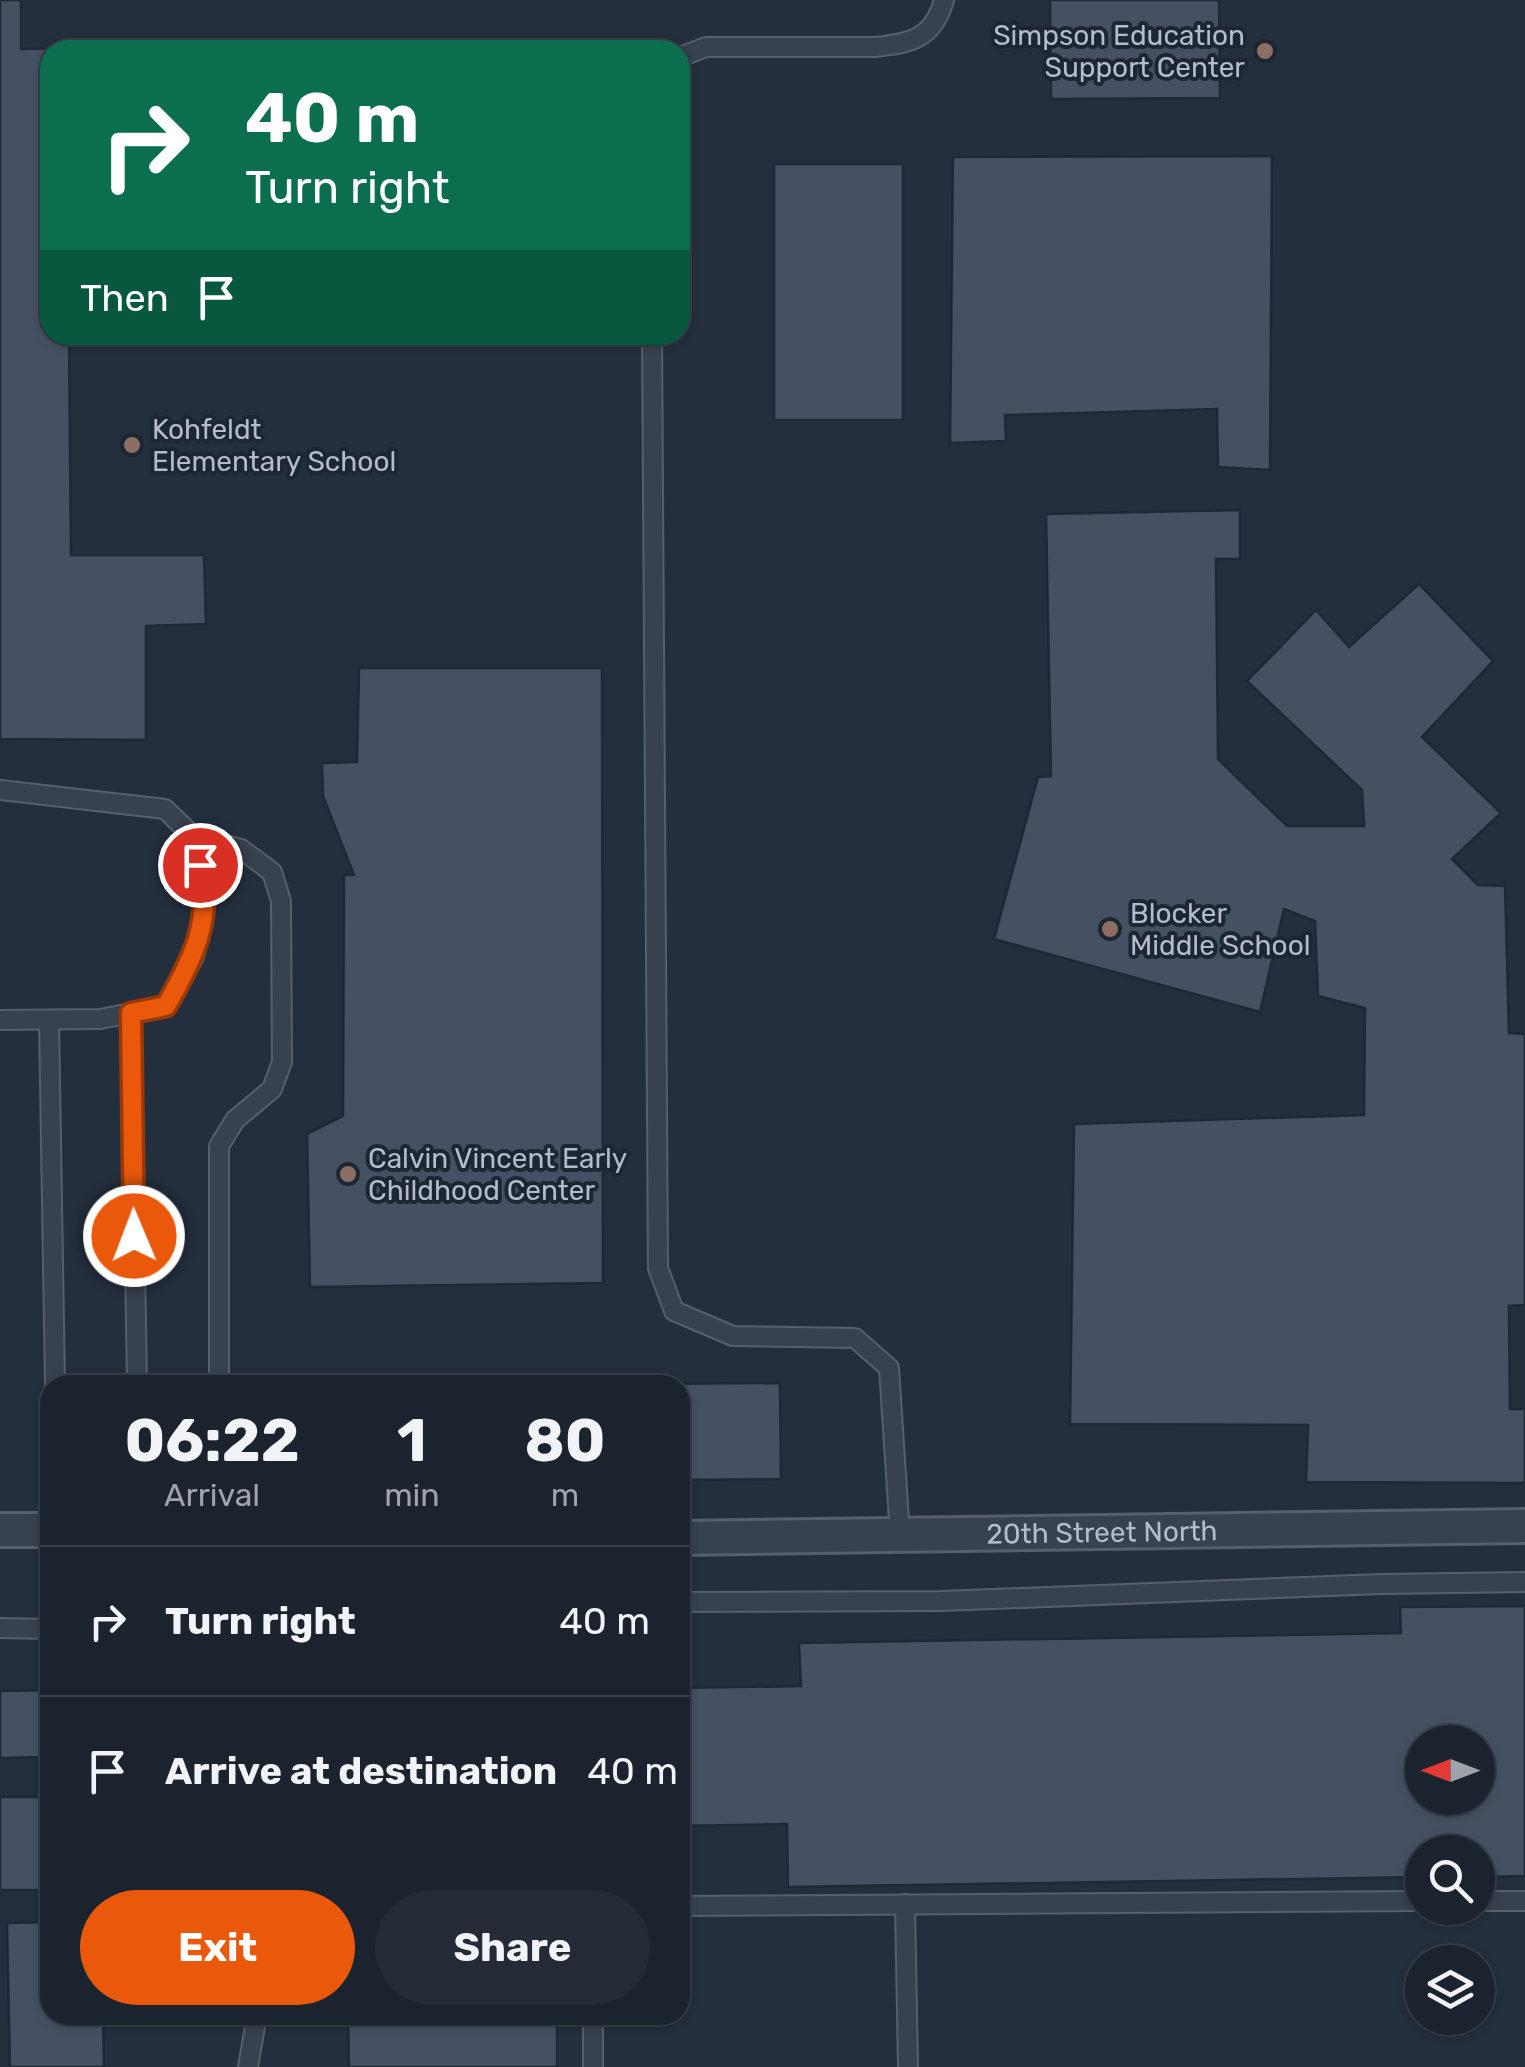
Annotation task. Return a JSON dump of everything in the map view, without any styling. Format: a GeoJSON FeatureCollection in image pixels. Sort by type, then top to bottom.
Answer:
{"type":"FeatureCollection","features":[{"type":"Feature","properties":{"kind":"street","name":"20th Street North"},"geometry":{"type":"LineString","coordinates":[[690,1538],[1525,1526]]}},
{"type":"Feature","properties":{"kind":"street"},"geometry":{"type":"LineString","coordinates":[[0,1530],[40,1530]]}},
{"type":"Feature","properties":{"kind":"lane"},"geometry":{"type":"LineString","coordinates":[[690,53],[706,47],[875,47],[918,40],[931,27],[944,0]]}},
{"type":"Feature","properties":{"kind":"lane"},"geometry":{"type":"LineString","coordinates":[[652,345],[658,1268],[674,1311],[733,1336],[854,1338],[889,1368],[900,1536]]}},
{"type":"Feature","properties":{"kind":"lane"},"geometry":{"type":"LineString","coordinates":[[0,790],[165,809],[194,837],[241,849],[272,872],[281,901],[282,1062],[272,1090],[235,1120],[219,1146],[219,1375]]}},
{"type":"Feature","properties":{"kind":"lane"},"geometry":{"type":"LineString","coordinates":[[0,1020],[100,1019],[166,1006],[194,956],[207,892],[194,837]]}},
{"type":"Feature","properties":{"kind":"lane"},"geometry":{"type":"LineString","coordinates":[[131,1013],[136,1375]]}},
{"type":"Feature","properties":{"kind":"lane"},"geometry":{"type":"LineString","coordinates":[[49,1020],[55,1375]]}},
{"type":"Feature","properties":{"kind":"lane"},"geometry":{"type":"LineString","coordinates":[[690,1602],[942,1601],[1525,1582]]}},
{"type":"Feature","properties":{"kind":"lane"},"geometry":{"type":"LineString","coordinates":[[0,1628],[40,1629]]}},
{"type":"Feature","properties":{"kind":"lane"},"geometry":{"type":"LineString","coordinates":[[690,1906],[1405,1901]]}},
{"type":"Feature","properties":{"kind":"lane"},"geometry":{"type":"LineString","coordinates":[[1495,1901],[1525,1901]]}},
{"type":"Feature","properties":{"kind":"lane"},"geometry":{"type":"LineString","coordinates":[[905,1904],[908,2067]]}},
{"type":"Feature","properties":{"kind":"lane"},"geometry":{"type":"LineString","coordinates":[[248,2067],[255,2025]]}},
{"type":"Feature","properties":{"kind":"lane"},"geometry":{"type":"LineString","coordinates":[[593,2025],[593,2067]]}},
{"type":"Feature","properties":{"kind":"building"},"geometry":{"type":"Polygon","coordinates":[[[0,0],[21,0],[21,49],[40,49],[40,345],[69,345],[71,555],[204,555],[206,624],[146,626],[146,740],[0,739],[0,0]]]}},
{"type":"Feature","properties":{"kind":"building"},"geometry":{"type":"Polygon","coordinates":[[[1050,0],[1219,0],[1220,98],[1051,99],[1050,0]]]}},
{"type":"Feature","properties":{"kind":"building"},"geometry":{"type":"Polygon","coordinates":[[[1272,156],[1270,470],[1218,467],[1217,409],[1005,415],[1006,441],[950,443],[953,157],[1272,156]]]}},
{"type":"Feature","properties":{"kind":"building"},"geometry":{"type":"Polygon","coordinates":[[[774,164],[903,164],[903,420],[774,420],[774,164]]]}},
{"type":"Feature","properties":{"kind":"building"},"geometry":{"type":"Polygon","coordinates":[[[1240,510],[1240,559],[1216,559],[1218,759],[1287,826],[1364,826],[1362,790],[1247,681],[1316,610],[1349,647],[1419,584],[1493,661],[1422,737],[1501,813],[1452,859],[1478,885],[1505,886],[1509,1033],[1525,1034],[1525,1305],[1509,1306],[1510,1409],[1525,1409],[1525,1483],[1306,1482],[1308,1425],[1070,1424],[1074,1124],[1364,1115],[1365,1008],[1318,996],[1315,921],[1284,909],[1260,1012],[994,939],[1038,777],[1051,776],[1046,514],[1240,510]]]}},
{"type":"Feature","properties":{"kind":"building"},"geometry":{"type":"Polygon","coordinates":[[[359,668],[602,668],[603,1283],[310,1287],[307,1134],[343,1116],[344,875],[354,875],[323,796],[322,763],[357,762],[359,668]]]}},
{"type":"Feature","properties":{"kind":"building"},"geometry":{"type":"Polygon","coordinates":[[[780,1383],[781,1479],[690,1480],[690,1384],[780,1383]]]}},
{"type":"Feature","properties":{"kind":"building"},"geometry":{"type":"Polygon","coordinates":[[[1525,1606],[1525,1876],[1495,1877],[1495,1835],[1405,1835],[1405,1877],[788,1887],[787,1824],[690,1826],[690,1688],[801,1686],[799,1643],[1401,1633],[1400,1607],[1525,1606]]]}},
{"type":"Feature","properties":{"kind":"building"},"geometry":{"type":"Polygon","coordinates":[[[40,1690],[40,1757],[0,1758],[0,1691],[40,1690]]]}},
{"type":"Feature","properties":{"kind":"building"},"geometry":{"type":"Polygon","coordinates":[[[0,1797],[40,1797],[40,1890],[0,1890],[0,1797]]]}},
{"type":"Feature","properties":{"kind":"building"},"geometry":{"type":"Polygon","coordinates":[[[40,1922],[40,2025],[103,2025],[104,2067],[10,2067],[7,1923],[40,1922]]]}},
{"type":"Feature","properties":{"kind":"building"},"geometry":{"type":"Polygon","coordinates":[[[348,2025],[557,2025],[557,2067],[349,2067],[348,2025]]]}},
{"type":"Feature","properties":{"kind":"place","name":"Simpson Education Support Center"},"geometry":{"type":"Point","coordinates":[1265,51]}},
{"type":"Feature","properties":{"kind":"place","name":"Kohfeldt Elementary School"},"geometry":{"type":"Point","coordinates":[132,445]}},
{"type":"Feature","properties":{"kind":"place","name":"Blocker Middle School"},"geometry":{"type":"Point","coordinates":[1110,929]}},
{"type":"Feature","properties":{"kind":"place","name":"Calvin Vincent Early Childhood Center"},"geometry":{"type":"Point","coordinates":[348,1174]}},
{"type":"Feature","properties":{"kind":"route"},"geometry":{"type":"LineString","coordinates":[[134,1236],[131,1013],[166,1006],[194,956],[207,892],[200,865]]}}]}
